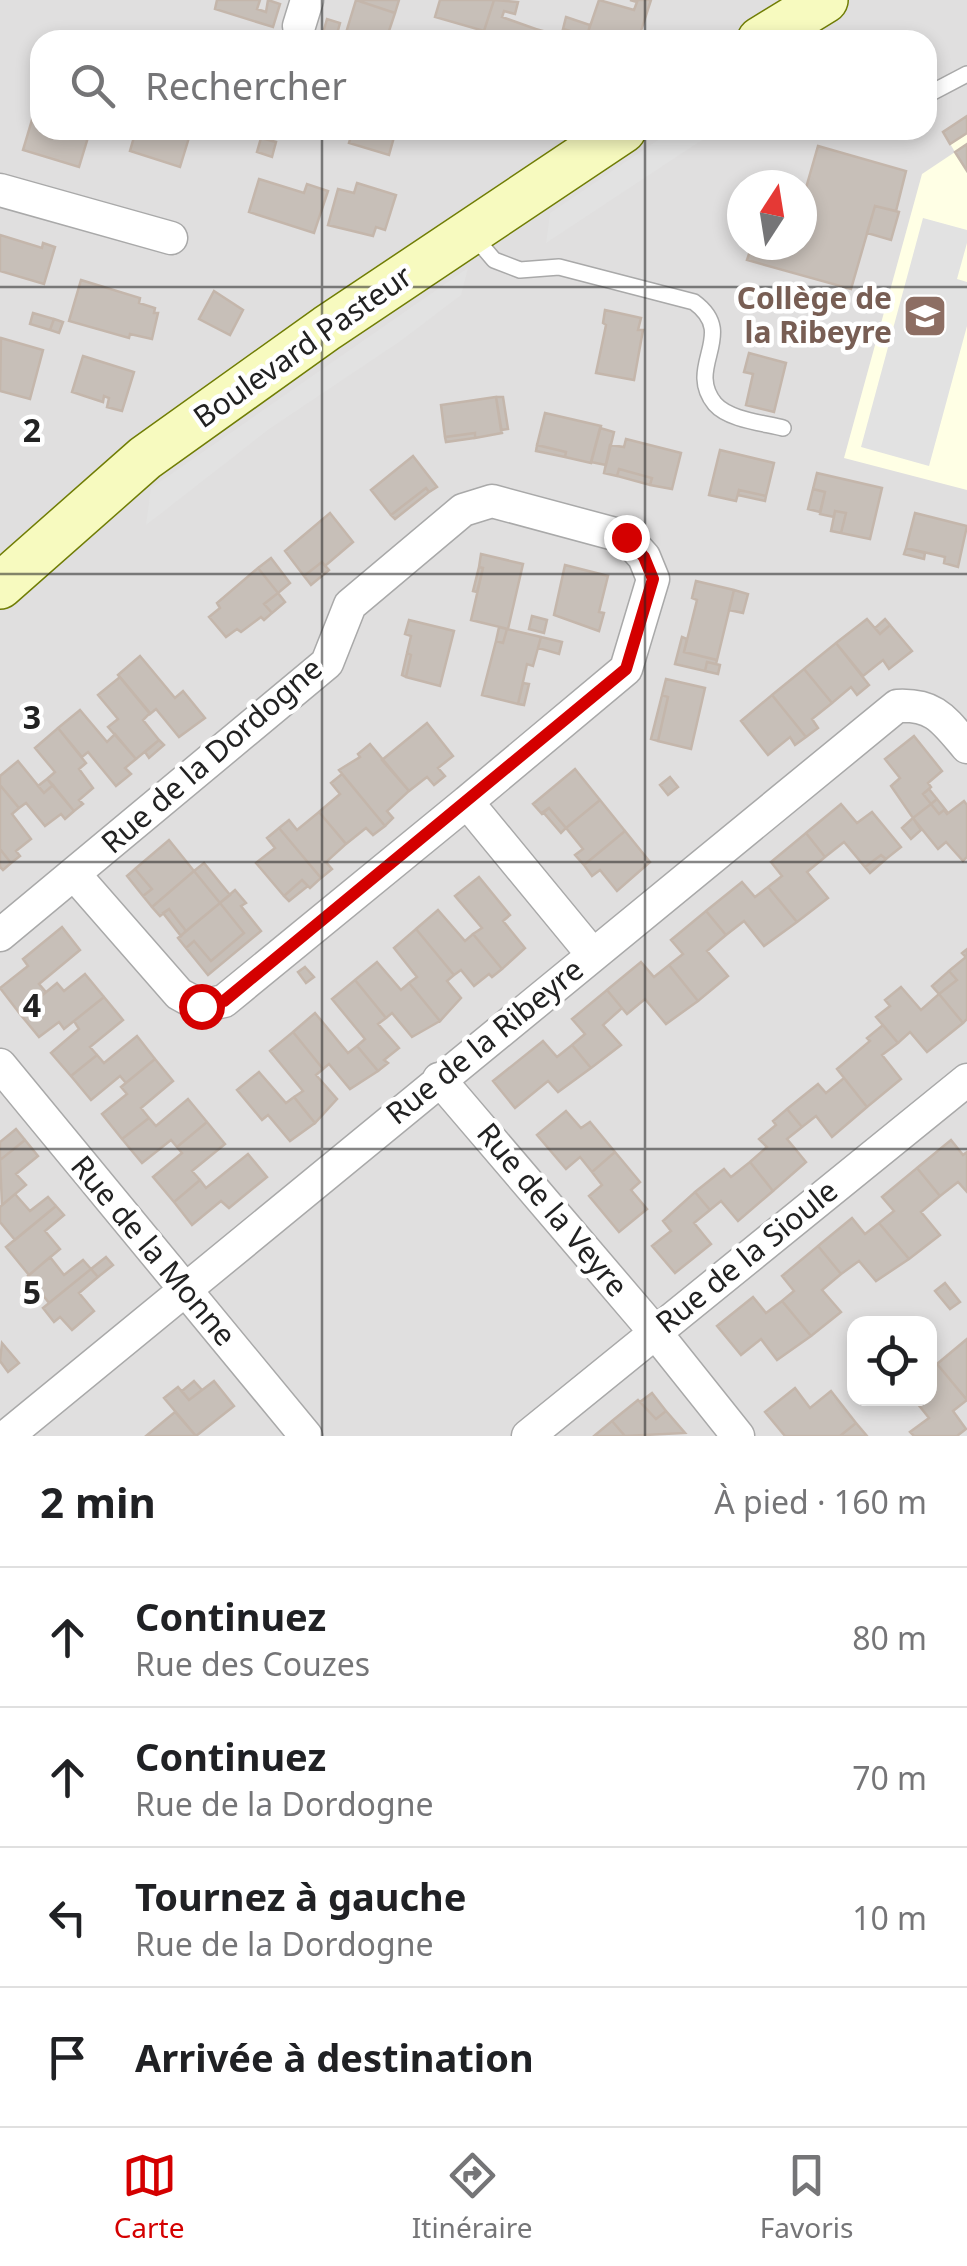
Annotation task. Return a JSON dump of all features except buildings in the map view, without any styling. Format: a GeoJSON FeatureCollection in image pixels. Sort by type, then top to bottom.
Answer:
{"type":"FeatureCollection","features":[{"type":"Feature","properties":{"kind":"main road"},"geometry":{"type":"LineString","coordinates":[[776,30],[825,0]]}},
{"type":"Feature","properties":{"kind":"main road","name":"Boulevard Pasteur"},"geometry":{"type":"LineString","coordinates":[[0,586],[145,458],[248,383],[608,140]]}},
{"type":"Feature","properties":{"kind":"street"},"geometry":{"type":"LineString","coordinates":[[0,190],[171,238]]}},
{"type":"Feature","properties":{"kind":"street","name":"Rue de la Dordogne"},"geometry":{"type":"LineString","coordinates":[[0,935],[327,662],[350,605],[463,510],[492,501],[626,537],[644,557],[653,579],[626,669],[224,1001],[201,1006],[179,994],[74,874]]}},
{"type":"Feature","properties":{"kind":"street","name":"Rue de la Ribeyre"},"geometry":{"type":"LineString","coordinates":[[8,1436],[897,706],[919,704],[941,716],[967,747]]}},
{"type":"Feature","properties":{"kind":"street"},"geometry":{"type":"LineString","coordinates":[[466,802],[593,955]]}},
{"type":"Feature","properties":{"kind":"street","name":"Rue de la Monne"},"geometry":{"type":"LineString","coordinates":[[0,1065],[306,1436]]}},
{"type":"Feature","properties":{"kind":"street","name":"Rue de la Veyre"},"geometry":{"type":"LineString","coordinates":[[440,1079],[738,1436]]}},
{"type":"Feature","properties":{"kind":"street","name":"Rue de la Sioule"},"geometry":{"type":"LineString","coordinates":[[528,1436],[967,1080]]}},
{"type":"Feature","properties":{"kind":"lane"},"geometry":{"type":"LineString","coordinates":[[937,90],[967,74]]}},
{"type":"Feature","properties":{"kind":"lane"},"geometry":{"type":"LineString","coordinates":[[470,233],[494,260],[520,270],[559,267],[694,302],[709,313],[714,326],[706,358],[706,381],[715,404],[731,414],[783,428]]}},
{"type":"Feature","properties":{"kind":"shaded area"},"geometry":{"type":"Polygon","coordinates":[[[0,0],[967,0],[967,1436],[0,1436],[0,0]]]}},
{"type":"Feature","properties":{"kind":"shaded area","name":"Collège de la Ribeyre"},"geometry":{"type":"Polygon","coordinates":[[[967,116],[967,490],[844,458],[922,174],[955,152],[943,132],[967,116]]]}},
{"type":"Feature","properties":{"kind":"shaded area"},"geometry":{"type":"Polygon","coordinates":[[[658,140],[702,140],[546,243],[550,213],[658,140]]]}},
{"type":"Feature","properties":{"kind":"shaded area"},"geometry":{"type":"Polygon","coordinates":[[[923,218],[967,230],[957,279],[967,282],[967,326],[929,466],[861,447],[923,218]]]}},
{"type":"Feature","properties":{"kind":"shaded area"},"geometry":{"type":"Polygon","coordinates":[[[468,268],[461,295],[399,342],[269,429],[146,525],[151,488],[468,268]]]}},
{"type":"Feature","properties":{"kind":"place","name":"Collège de la Ribeyre"},"geometry":{"type":"Point","coordinates":[925,316]}},
{"type":"Feature","properties":{"kind":"route"},"geometry":{"type":"LineString","coordinates":[[201,1006],[224,1001],[626,669],[653,579],[644,557],[626,537]]}}]}
